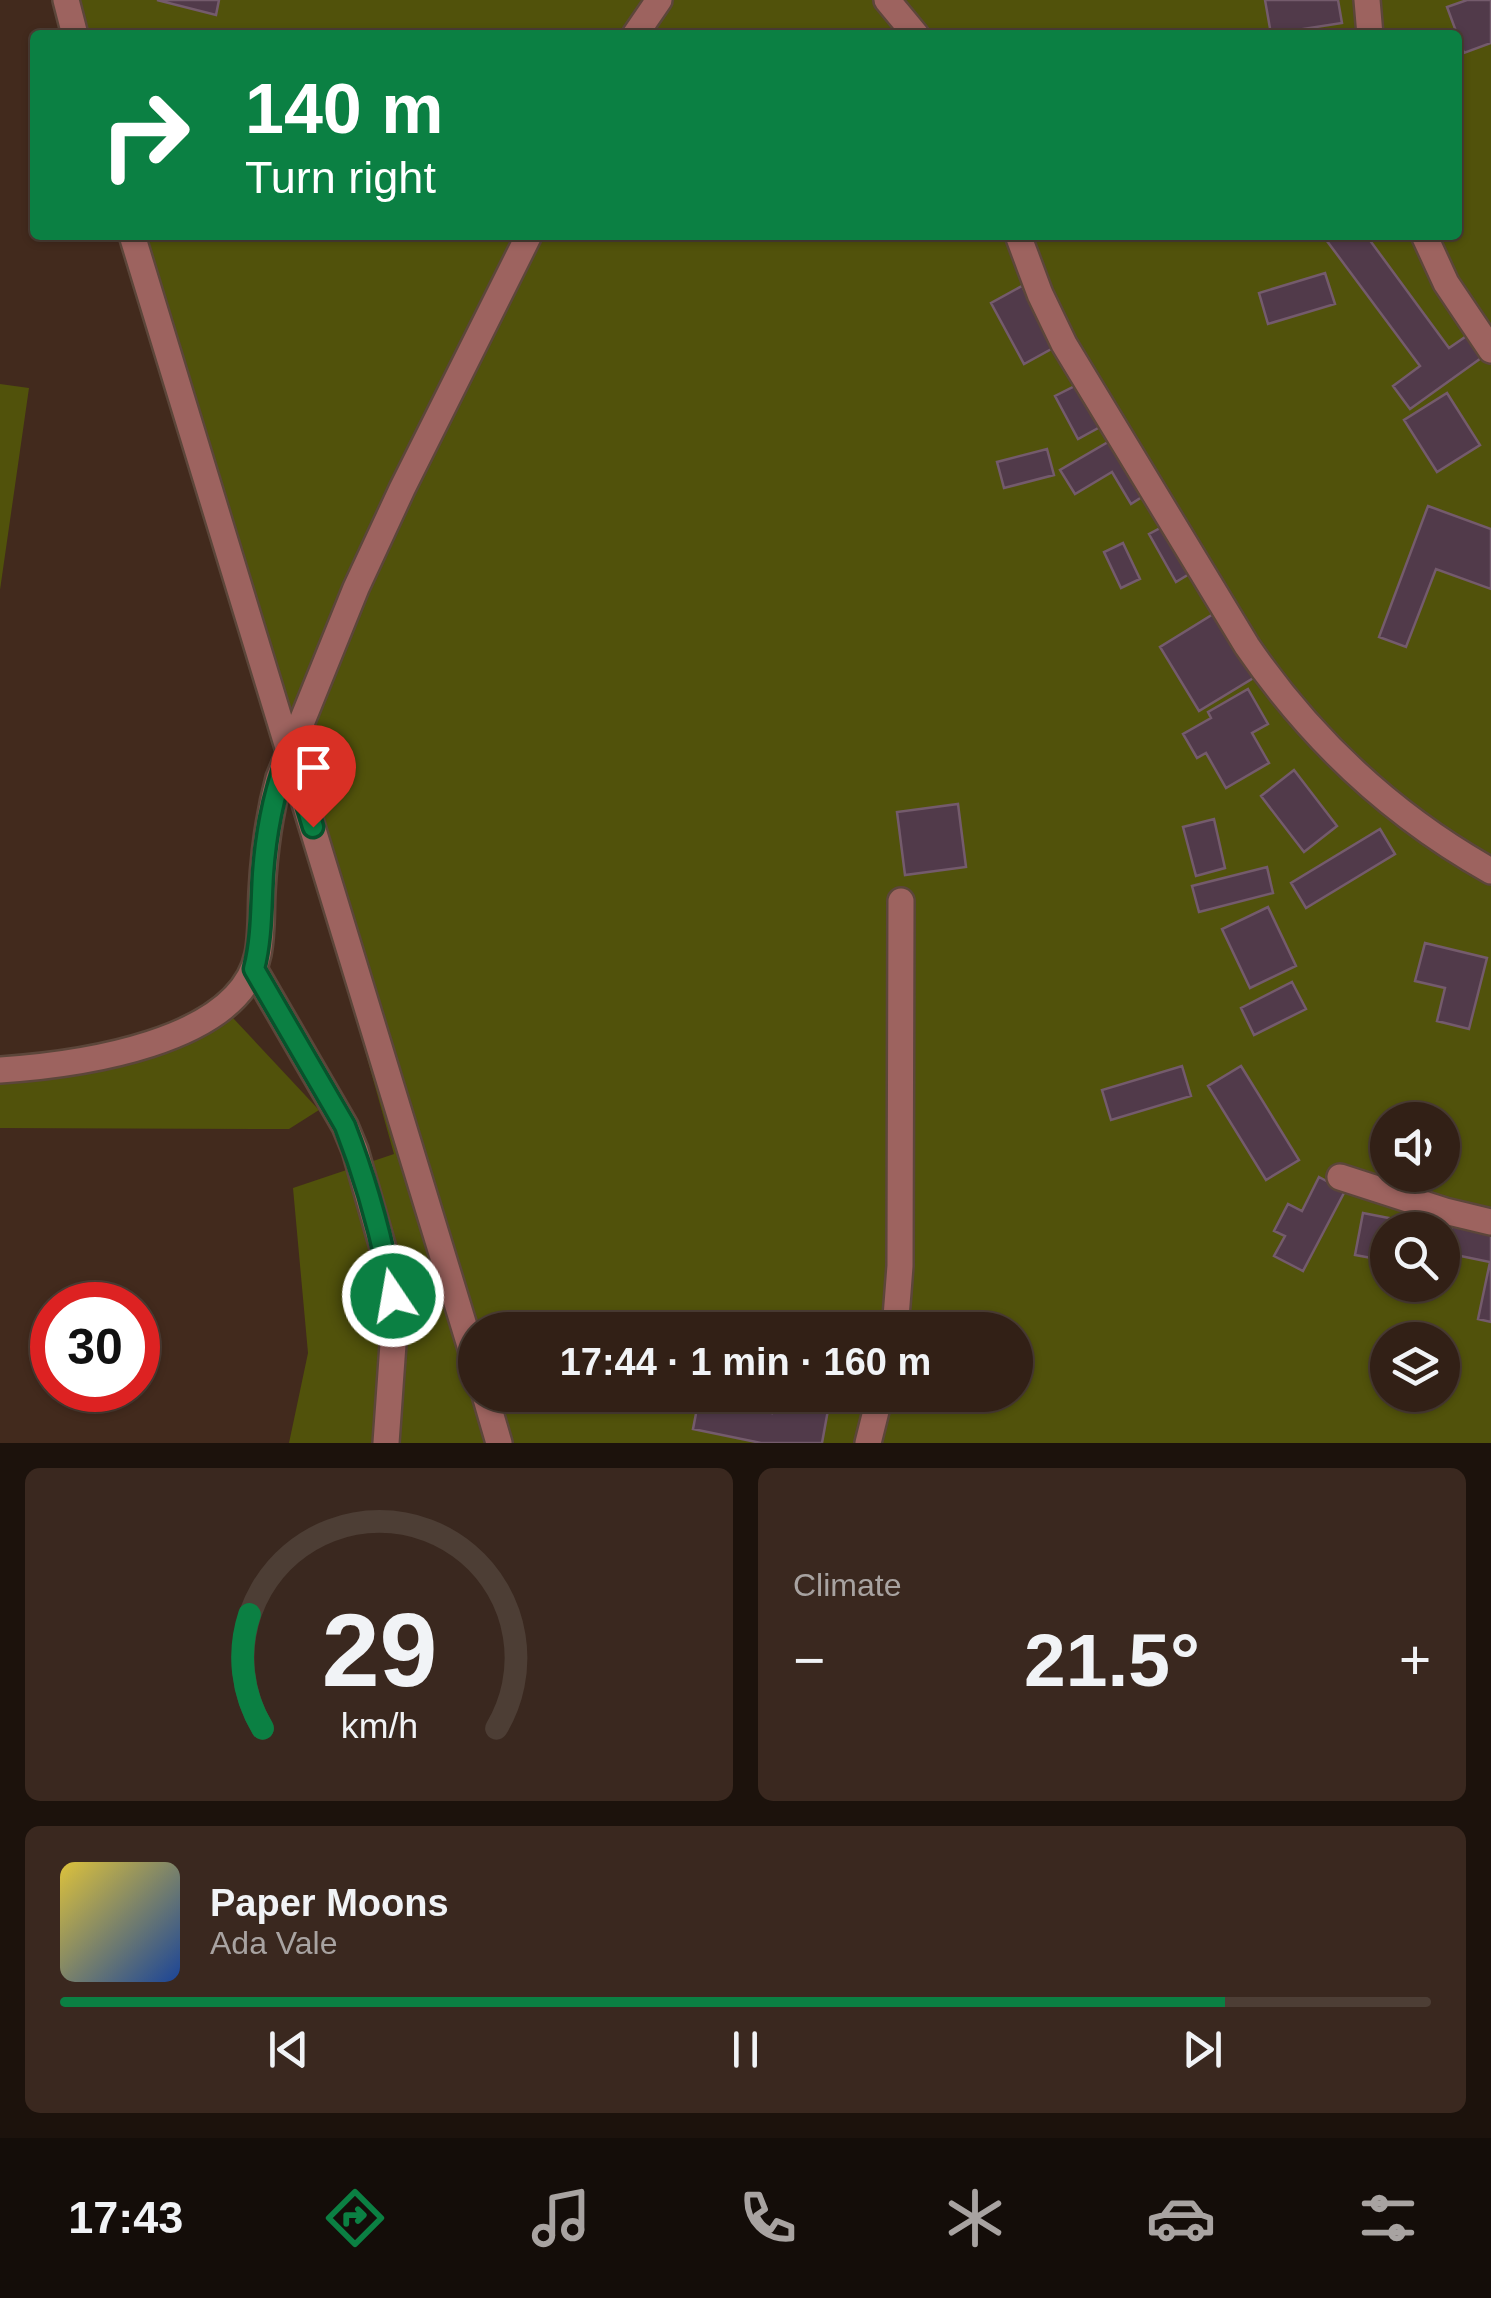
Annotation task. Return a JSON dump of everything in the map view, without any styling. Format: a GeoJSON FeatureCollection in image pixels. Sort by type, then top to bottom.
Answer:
{"type":"FeatureCollection","features":[{"type":"Feature","properties":{"kind":"street"},"geometry":{"type":"LineString","coordinates":[[66,0],[74,30]]}},
{"type":"Feature","properties":{"kind":"street"},"geometry":{"type":"LineString","coordinates":[[639,30],[659,0]]}},
{"type":"Feature","properties":{"kind":"street"},"geometry":{"type":"LineString","coordinates":[[887,0],[912,30]]}},
{"type":"Feature","properties":{"kind":"street"},"geometry":{"type":"LineString","coordinates":[[1367,0],[1370,30]]}},
{"type":"Feature","properties":{"kind":"street"},"geometry":{"type":"LineString","coordinates":[[134,240],[460,1312]]}},
{"type":"Feature","properties":{"kind":"street"},"geometry":{"type":"LineString","coordinates":[[0,1070],[42,1067],[138,1049],[169,1037],[228,1004],[242,990],[259,951],[264,867],[274,795],[290,750],[356,588],[402,489],[527,240]]}},
{"type":"Feature","properties":{"kind":"street"},"geometry":{"type":"LineString","coordinates":[[1020,240],[1064,344],[1272,683],[1329,748],[1404,816],[1491,871]]}},
{"type":"Feature","properties":{"kind":"street"},"geometry":{"type":"LineString","coordinates":[[1426,240],[1446,283],[1491,350]]}},
{"type":"Feature","properties":{"kind":"street"},"geometry":{"type":"LineString","coordinates":[[896,1312],[900,1266],[901,901]]}},
{"type":"Feature","properties":{"kind":"street"},"geometry":{"type":"LineString","coordinates":[[254,969],[345,1126],[387,1262],[394,1330],[386,1443]]}},
{"type":"Feature","properties":{"kind":"street"},"geometry":{"type":"LineString","coordinates":[[1340,1177],[1491,1222]]}},
{"type":"Feature","properties":{"kind":"street"},"geometry":{"type":"LineString","coordinates":[[490,1412],[500,1443]]}},
{"type":"Feature","properties":{"kind":"street"},"geometry":{"type":"LineString","coordinates":[[868,1443],[876,1412]]}},
{"type":"Feature","properties":{"kind":"shaded area"},"geometry":{"type":"Polygon","coordinates":[[[71,0],[1491,0],[1491,1443],[289,1443],[308,1353],[293,1188],[394,1154],[137,240],[1462,240],[1462,30],[80,30],[71,0]]]}},
{"type":"Feature","properties":{"kind":"shaded area"},"geometry":{"type":"Polygon","coordinates":[[[0,384],[29,388],[0,590],[0,384]]]}},
{"type":"Feature","properties":{"kind":"shaded area"},"geometry":{"type":"Polygon","coordinates":[[[219,1003],[319,1110],[289,1129],[0,1128],[0,1078],[136,1044],[219,1003]]]}},
{"type":"Feature","properties":{"kind":"building"},"geometry":{"type":"Polygon","coordinates":[[[157,0],[219,0],[216,15],[157,0]]]}},
{"type":"Feature","properties":{"kind":"building"},"geometry":{"type":"Polygon","coordinates":[[[1265,0],[1338,0],[1342,23],[1270,30],[1265,0]]]}},
{"type":"Feature","properties":{"kind":"building"},"geometry":{"type":"Polygon","coordinates":[[[1467,0],[1491,0],[1491,43],[1464,53],[1462,30],[1456,30],[1447,7],[1467,0]]]}},
{"type":"Feature","properties":{"kind":"building"},"geometry":{"type":"Polygon","coordinates":[[[1326,240],[1370,240],[1449,348],[1468,335],[1484,356],[1410,409],[1393,386],[1420,366],[1326,240]]]}},
{"type":"Feature","properties":{"kind":"building"},"geometry":{"type":"Polygon","coordinates":[[[1325,273],[1335,304],[1268,324],[1259,293],[1325,273]]]}},
{"type":"Feature","properties":{"kind":"building"},"geometry":{"type":"Polygon","coordinates":[[[1022,286],[1055,347],[1024,364],[991,303],[1022,286]]]}},
{"type":"Feature","properties":{"kind":"building"},"geometry":{"type":"Polygon","coordinates":[[[1077,385],[1100,427],[1078,439],[1055,396],[1077,385]]]}},
{"type":"Feature","properties":{"kind":"building"},"geometry":{"type":"Polygon","coordinates":[[[1447,393],[1480,445],[1437,472],[1404,420],[1447,393]]]}},
{"type":"Feature","properties":{"kind":"building"},"geometry":{"type":"Polygon","coordinates":[[[1115,438],[1148,493],[1131,504],[1112,472],[1075,494],[1060,470],[1115,438]]]}},
{"type":"Feature","properties":{"kind":"building"},"geometry":{"type":"Polygon","coordinates":[[[1047,449],[1054,475],[1004,488],[997,462],[1047,449]]]}},
{"type":"Feature","properties":{"kind":"building"},"geometry":{"type":"Polygon","coordinates":[[[1428,506],[1491,529],[1491,589],[1436,569],[1406,647],[1379,637],[1428,506]]]}},
{"type":"Feature","properties":{"kind":"building"},"geometry":{"type":"Polygon","coordinates":[[[1168,524],[1194,571],[1176,582],[1149,534],[1168,524]]]}},
{"type":"Feature","properties":{"kind":"building"},"geometry":{"type":"Polygon","coordinates":[[[1123,543],[1140,579],[1121,588],[1104,552],[1123,543]]]}},
{"type":"Feature","properties":{"kind":"building"},"geometry":{"type":"Polygon","coordinates":[[[1215,613],[1255,677],[1199,711],[1160,647],[1215,613]]]}},
{"type":"Feature","properties":{"kind":"building"},"geometry":{"type":"Polygon","coordinates":[[[1248,689],[1268,724],[1252,733],[1269,763],[1226,788],[1206,753],[1197,758],[1183,734],[1211,718],[1208,712],[1248,689]]]}},
{"type":"Feature","properties":{"kind":"building"},"geometry":{"type":"Polygon","coordinates":[[[1294,770],[1337,826],[1304,852],[1261,796],[1294,770]]]}},
{"type":"Feature","properties":{"kind":"building"},"geometry":{"type":"Polygon","coordinates":[[[958,804],[966,867],[905,875],[897,812],[958,804]]]}},
{"type":"Feature","properties":{"kind":"building"},"geometry":{"type":"Polygon","coordinates":[[[1214,819],[1225,868],[1196,876],[1183,827],[1214,819]]]}},
{"type":"Feature","properties":{"kind":"building"},"geometry":{"type":"Polygon","coordinates":[[[1380,829],[1395,854],[1306,908],[1291,883],[1380,829]]]}},
{"type":"Feature","properties":{"kind":"building"},"geometry":{"type":"Polygon","coordinates":[[[1267,867],[1273,893],[1199,912],[1192,886],[1267,867]]]}},
{"type":"Feature","properties":{"kind":"building"},"geometry":{"type":"Polygon","coordinates":[[[1268,907],[1296,966],[1250,988],[1222,929],[1268,907]]]}},
{"type":"Feature","properties":{"kind":"building"},"geometry":{"type":"Polygon","coordinates":[[[1425,943],[1487,958],[1469,1029],[1437,1021],[1445,988],[1415,981],[1425,943]]]}},
{"type":"Feature","properties":{"kind":"building"},"geometry":{"type":"Polygon","coordinates":[[[1292,982],[1306,1009],[1254,1035],[1241,1008],[1292,982]]]}},
{"type":"Feature","properties":{"kind":"building"},"geometry":{"type":"Polygon","coordinates":[[[1182,1066],[1191,1096],[1111,1120],[1102,1090],[1182,1066]]]}},
{"type":"Feature","properties":{"kind":"building"},"geometry":{"type":"Polygon","coordinates":[[[1241,1066],[1299,1160],[1266,1180],[1208,1086],[1241,1066]]]}},
{"type":"Feature","properties":{"kind":"building"},"geometry":{"type":"Polygon","coordinates":[[[1319,1177],[1345,1191],[1303,1271],[1274,1256],[1285,1236],[1274,1231],[1288,1204],[1302,1211],[1319,1177]]]}},
{"type":"Feature","properties":{"kind":"building"},"geometry":{"type":"Polygon","coordinates":[[[1363,1213],[1370,1214],[1370,1258],[1355,1255],[1363,1213]]]}},
{"type":"Feature","properties":{"kind":"building"},"geometry":{"type":"Polygon","coordinates":[[[1460,1221],[1491,1228],[1491,1322],[1478,1319],[1490,1262],[1460,1256],[1460,1221]]]}},
{"type":"Feature","properties":{"kind":"building"},"geometry":{"type":"Polygon","coordinates":[[[696,1412],[828,1412],[822,1443],[761,1443],[693,1429],[696,1412]]]}},
{"type":"Feature","properties":{"kind":"route"},"geometry":{"type":"LineString","coordinates":[[313,827],[290,750],[274,795],[254,969],[345,1126],[387,1262],[393,1296]]}}]}
